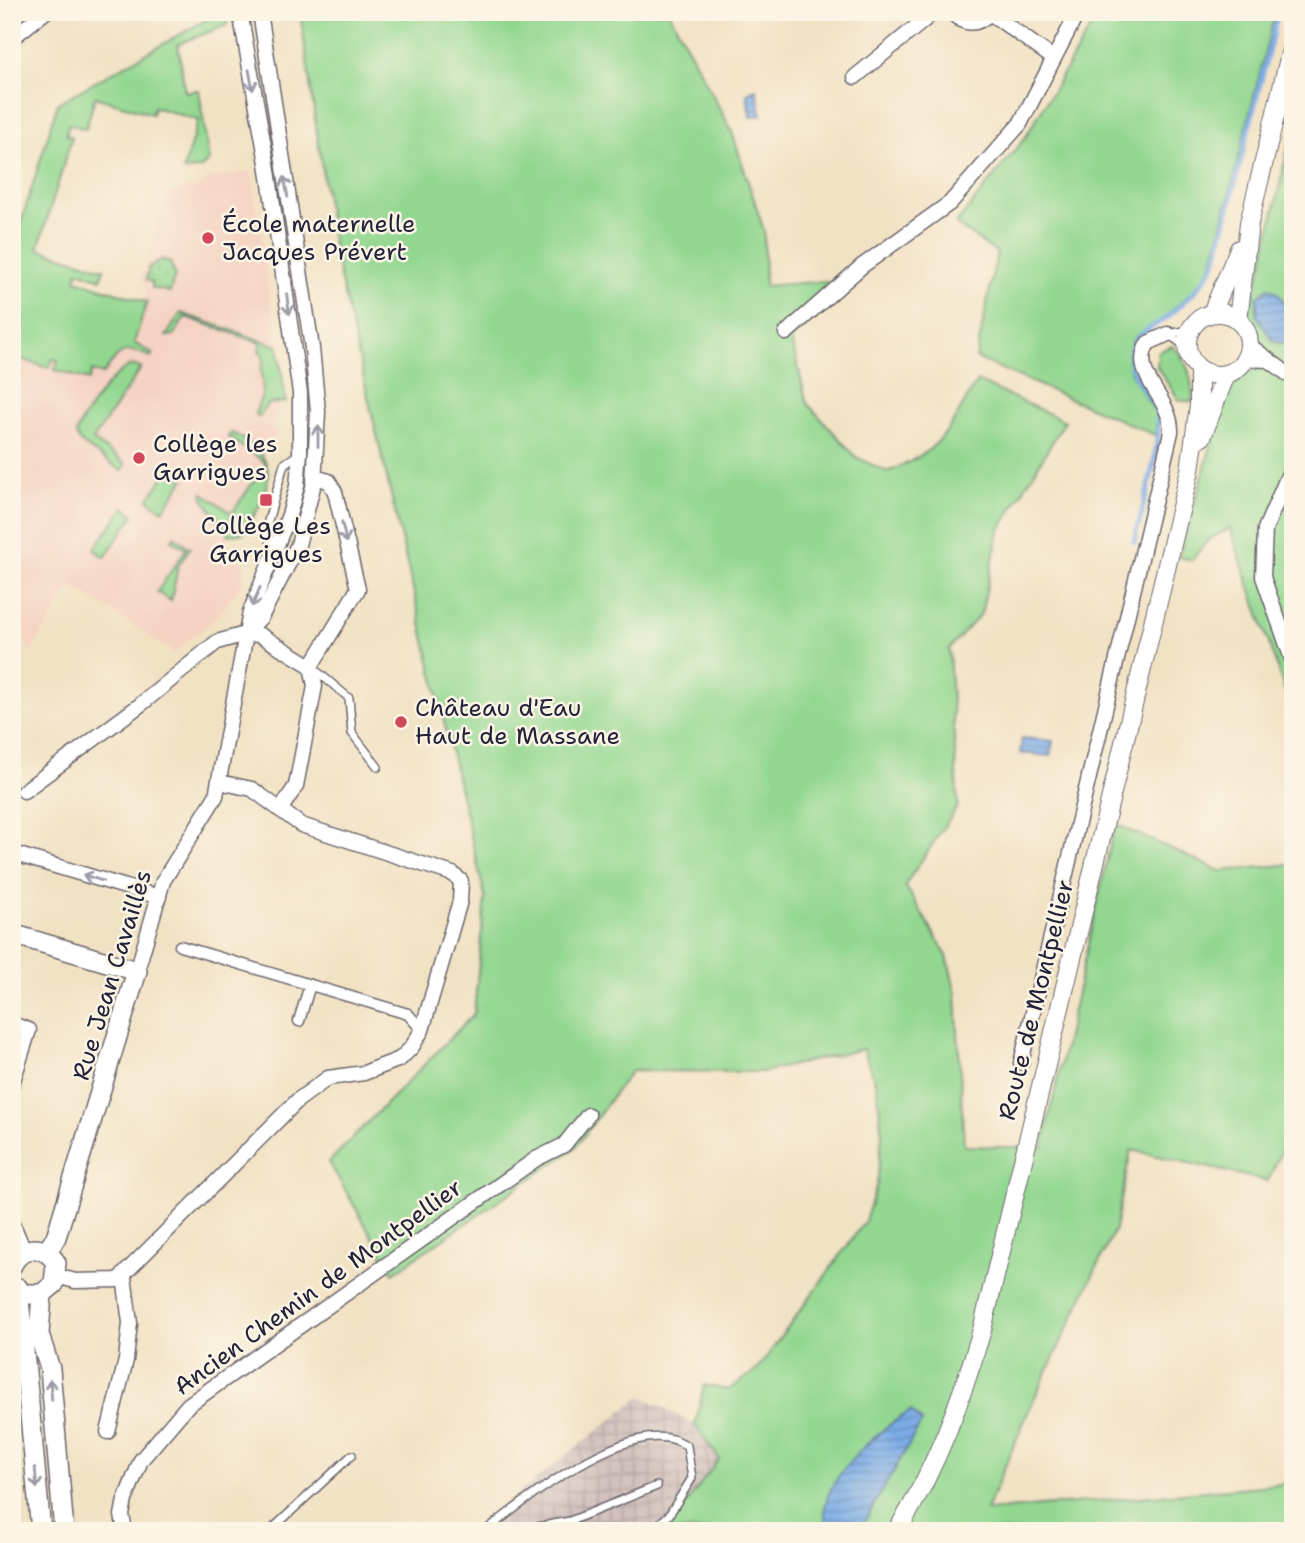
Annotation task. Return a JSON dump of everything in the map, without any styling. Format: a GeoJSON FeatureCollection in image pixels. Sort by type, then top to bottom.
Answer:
{"type":"FeatureCollection","features":[{"type":"Feature","properties":{"kind":"main road"},"geometry":{"type":"LineString","coordinates":[[12,934],[137,971]]}},
{"type":"Feature","properties":{"kind":"main road","name":"Rue Jean Cavaillès"},"geometry":{"type":"LineString","coordinates":[[47,1252],[61,1224],[137,971]]}},
{"type":"Feature","properties":{"kind":"main road"},"geometry":{"type":"LineString","coordinates":[[12,1229],[17,1258],[35,1248],[47,1252],[55,1263],[57,1276],[54,1284],[42,1294],[29,1294],[15,1284]]}},
{"type":"Feature","properties":{"kind":"main road"},"geometry":{"type":"LineString","coordinates":[[15,1284],[41,1531]]}},
{"type":"Feature","properties":{"kind":"main road"},"geometry":{"type":"LineString","coordinates":[[42,1294],[38,1334],[50,1369],[64,1531]]}},
{"type":"Feature","properties":{"kind":"street"},"geometry":{"type":"LineString","coordinates":[[12,38],[45,12]]}},
{"type":"Feature","properties":{"kind":"street","name":"Rue Jean Cavaillès"},"geometry":{"type":"LineString","coordinates":[[137,971],[159,897],[173,862],[216,796],[250,612],[297,486],[300,453],[298,379],[240,12]]}},
{"type":"Feature","properties":{"kind":"street"},"geometry":{"type":"LineString","coordinates":[[246,634],[261,617],[298,545],[314,478],[318,412],[312,348],[260,12]]}},
{"type":"Feature","properties":{"kind":"street"},"geometry":{"type":"LineString","coordinates":[[855,76],[934,12]]}},
{"type":"Feature","properties":{"kind":"street"},"geometry":{"type":"LineString","coordinates":[[952,12],[958,19],[972,23],[985,18],[990,12],[1053,58]]}},
{"type":"Feature","properties":{"kind":"street"},"geometry":{"type":"LineString","coordinates":[[786,333],[863,266],[950,203],[1020,124],[1078,12]]}},
{"type":"Feature","properties":{"kind":"street"},"geometry":{"type":"LineString","coordinates":[[1238,320],[1249,223],[1293,42]]}},
{"type":"Feature","properties":{"kind":"street"},"geometry":{"type":"LineString","coordinates":[[1212,313],[1249,223]]}},
{"type":"Feature","properties":{"kind":"street"},"geometry":{"type":"LineString","coordinates":[[1188,339],[1203,317],[1212,313],[1226,314],[1238,320],[1246,332],[1246,352],[1270,360],[1293,378]]}},
{"type":"Feature","properties":{"kind":"street"},"geometry":{"type":"LineString","coordinates":[[1021,1063],[1171,432],[1167,406],[1144,372],[1143,352],[1156,337],[1168,334]]}},
{"type":"Feature","properties":{"kind":"street","name":"Route de Montpellier"},"geometry":{"type":"LineString","coordinates":[[897,1531],[939,1451],[961,1399],[982,1330],[1190,470],[1199,405],[1199,369],[1188,339]]}},
{"type":"Feature","properties":{"kind":"street","name":"Route de Montpellier"},"geometry":{"type":"LineString","coordinates":[[1190,470],[1226,374],[1246,352]]}},
{"type":"Feature","properties":{"kind":"street"},"geometry":{"type":"LineString","coordinates":[[1199,369],[1213,374],[1226,374]]}},
{"type":"Feature","properties":{"kind":"street"},"geometry":{"type":"LineString","coordinates":[[1293,464],[1265,529],[1263,577],[1293,662]]}},
{"type":"Feature","properties":{"kind":"street"},"geometry":{"type":"LineString","coordinates":[[280,810],[296,786],[315,686],[311,666],[358,589],[335,492],[329,481],[314,478]]}},
{"type":"Feature","properties":{"kind":"street"},"geometry":{"type":"LineString","coordinates":[[24,791],[140,705],[217,642],[246,634],[260,635],[311,666]]}},
{"type":"Feature","properties":{"kind":"street"},"geometry":{"type":"LineString","coordinates":[[57,1276],[75,1280],[118,1280],[124,1276],[298,1100],[328,1078],[364,1073],[400,1059],[412,1047],[422,1030],[460,901],[461,881],[453,874],[301,825],[252,789],[219,782]]}},
{"type":"Feature","properties":{"kind":"street"},"geometry":{"type":"LineString","coordinates":[[12,853],[159,897]]}},
{"type":"Feature","properties":{"kind":"street"},"geometry":{"type":"LineString","coordinates":[[180,946],[408,1014],[422,1030]]}},
{"type":"Feature","properties":{"kind":"street"},"geometry":{"type":"LineString","coordinates":[[299,1021],[310,985]]}},
{"type":"Feature","properties":{"kind":"street"},"geometry":{"type":"LineString","coordinates":[[12,1024],[30,1030],[12,1084]]}},
{"type":"Feature","properties":{"kind":"street","name":"Ancien Chemin de Montpellier"},"geometry":{"type":"LineString","coordinates":[[125,1531],[122,1515],[125,1500],[141,1460],[188,1405],[536,1159],[564,1145],[588,1115]]}},
{"type":"Feature","properties":{"kind":"street"},"geometry":{"type":"LineString","coordinates":[[108,1432],[127,1360],[130,1323],[124,1276]]}},
{"type":"Feature","properties":{"kind":"lane"},"geometry":{"type":"LineString","coordinates":[[1168,334],[1188,339]]}},
{"type":"Feature","properties":{"kind":"lane"},"geometry":{"type":"LineString","coordinates":[[1168,334],[1188,339]]}},
{"type":"Feature","properties":{"kind":"lane"},"geometry":{"type":"LineString","coordinates":[[311,666],[349,698],[352,733],[378,767]]}},
{"type":"Feature","properties":{"kind":"lane"},"geometry":{"type":"LineString","coordinates":[[485,1531],[616,1444],[662,1436],[676,1438],[687,1446],[692,1478],[682,1497],[651,1531]]}},
{"type":"Feature","properties":{"kind":"lane"},"geometry":{"type":"LineString","coordinates":[[270,1531],[352,1455]]}},
{"type":"Feature","properties":{"kind":"lane"},"geometry":{"type":"LineString","coordinates":[[515,1531],[570,1521],[657,1486]]}},
{"type":"Feature","properties":{"kind":"shaded area","name":"Collège les Garrigues"},"geometry":{"type":"Polygon","coordinates":[[[251,171],[286,402],[277,404],[278,410],[270,425],[278,432],[264,455],[269,471],[259,506],[243,533],[229,535],[225,549],[235,554],[244,564],[243,582],[219,615],[174,653],[81,591],[69,589],[30,653],[12,603],[12,260],[144,301],[147,290],[141,278],[170,192],[204,185],[208,178],[251,171]]]}},
{"type":"Feature","properties":{"kind":"shaded area"},"geometry":{"type":"Polygon","coordinates":[[[641,1396],[695,1425],[719,1459],[666,1531],[480,1531],[477,1526],[641,1396]]]}},
{"type":"Feature","properties":{"kind":"green space"},"geometry":{"type":"Polygon","coordinates":[[[220,12],[225,12],[227,25],[178,44],[185,92],[199,90],[209,161],[201,168],[183,171],[198,120],[154,107],[152,114],[95,97],[86,129],[69,124],[66,135],[72,137],[38,249],[104,269],[101,279],[78,271],[76,280],[147,302],[134,343],[153,354],[151,357],[134,351],[123,352],[103,374],[92,371],[89,380],[55,370],[58,360],[53,359],[49,368],[15,357],[17,348],[12,346],[12,272],[16,261],[12,260],[12,252],[58,103],[220,12]]]}},
{"type":"Feature","properties":{"kind":"green space"},"geometry":{"type":"Polygon","coordinates":[[[300,12],[669,12],[732,132],[764,231],[765,286],[826,281],[833,302],[791,339],[807,403],[856,457],[887,472],[921,455],[951,426],[977,381],[1065,421],[999,531],[981,614],[949,649],[958,806],[905,885],[947,956],[956,994],[964,1146],[1042,1148],[1115,824],[1220,871],[1293,864],[1293,1124],[1268,1181],[1131,1150],[1115,1229],[1031,1405],[986,1511],[1293,1483],[1293,1531],[666,1531],[719,1459],[695,1425],[704,1385],[728,1390],[757,1370],[865,1221],[877,1184],[882,1136],[877,1087],[863,1049],[763,1072],[631,1071],[575,1148],[393,1273],[329,1162],[474,1014],[485,897],[333,247],[300,12]]]}},
{"type":"Feature","properties":{"kind":"green space"},"geometry":{"type":"Polygon","coordinates":[[[1100,12],[1275,12],[1213,261],[1203,282],[1163,319],[1135,337],[1131,344],[1128,358],[1131,373],[1156,413],[1157,436],[976,358],[997,253],[956,224],[1025,138],[1100,12]]]}},
{"type":"Feature","properties":{"kind":"green space"},"geometry":{"type":"Polygon","coordinates":[[[1293,126],[1293,715],[1230,528],[1208,540],[1192,560],[1179,557],[1225,398],[1239,379],[1255,369],[1259,341],[1247,316],[1261,269],[1293,126]]]}},
{"type":"Feature","properties":{"kind":"green space"},"geometry":{"type":"Polygon","coordinates":[[[162,259],[170,262],[175,275],[170,292],[152,288],[152,282],[146,280],[149,267],[162,259]]]}},
{"type":"Feature","properties":{"kind":"green space"},"geometry":{"type":"Polygon","coordinates":[[[181,313],[278,346],[286,402],[268,404],[259,417],[255,414],[263,392],[261,369],[264,358],[259,350],[261,343],[185,317],[174,335],[166,336],[181,313]]]}},
{"type":"Feature","properties":{"kind":"green space"},"geometry":{"type":"Polygon","coordinates":[[[1172,346],[1188,371],[1193,402],[1179,400],[1157,367],[1158,352],[1172,346]]]}},
{"type":"Feature","properties":{"kind":"green space"},"geometry":{"type":"Polygon","coordinates":[[[132,365],[141,368],[93,440],[126,464],[122,471],[80,442],[76,434],[85,416],[116,375],[132,365]]]}},
{"type":"Feature","properties":{"kind":"green space"},"geometry":{"type":"Polygon","coordinates":[[[231,433],[249,443],[266,463],[228,437],[231,433]]]}},
{"type":"Feature","properties":{"kind":"green space"},"geometry":{"type":"Polygon","coordinates":[[[266,463],[268,475],[263,499],[243,533],[229,535],[202,496],[203,493],[232,513],[266,463]]]}},
{"type":"Feature","properties":{"kind":"green space"},"geometry":{"type":"Polygon","coordinates":[[[169,469],[184,479],[163,510],[148,500],[169,469]]]}},
{"type":"Feature","properties":{"kind":"green space"},"geometry":{"type":"Polygon","coordinates":[[[124,507],[134,515],[105,557],[94,550],[124,507]]]}},
{"type":"Feature","properties":{"kind":"green space"},"geometry":{"type":"Polygon","coordinates":[[[174,536],[190,548],[178,566],[171,601],[157,592],[186,549],[172,540],[174,536]]]}},
{"type":"Feature","properties":{"kind":"water"},"geometry":{"type":"Polygon","coordinates":[[[756,89],[762,115],[750,117],[747,93],[756,89]]]}},
{"type":"Feature","properties":{"kind":"water"},"geometry":{"type":"Polygon","coordinates":[[[1269,288],[1282,298],[1288,312],[1289,328],[1285,344],[1273,341],[1257,316],[1257,297],[1269,288]]]}},
{"type":"Feature","properties":{"kind":"water"},"geometry":{"type":"Polygon","coordinates":[[[1022,738],[1053,741],[1051,756],[1020,753],[1022,738]]]}},
{"type":"Feature","properties":{"kind":"water"},"geometry":{"type":"Polygon","coordinates":[[[911,1411],[922,1422],[859,1531],[828,1531],[825,1509],[828,1495],[836,1481],[858,1453],[886,1428],[911,1411]]]}},
{"type":"Feature","properties":{"kind":"waterway"},"geometry":{"type":"LineString","coordinates":[[1134,542],[1155,457],[1158,424],[1153,404],[1131,367],[1131,349],[1143,333],[1170,315],[1189,297],[1215,263],[1278,12]]}},
{"type":"Feature","properties":{"kind":"place","name":"École maternelle Jacques Prévert"},"geometry":{"type":"Point","coordinates":[208,238]}},
{"type":"Feature","properties":{"kind":"place","name":"Collège les Garrigues"},"geometry":{"type":"Point","coordinates":[139,458]}},
{"type":"Feature","properties":{"kind":"place","name":"Collège Les Garrigues"},"geometry":{"type":"Point","coordinates":[266,500]}},
{"type":"Feature","properties":{"kind":"place","name":"Château d'Eau Haut de Massane"},"geometry":{"type":"Point","coordinates":[401,722]}}]}
